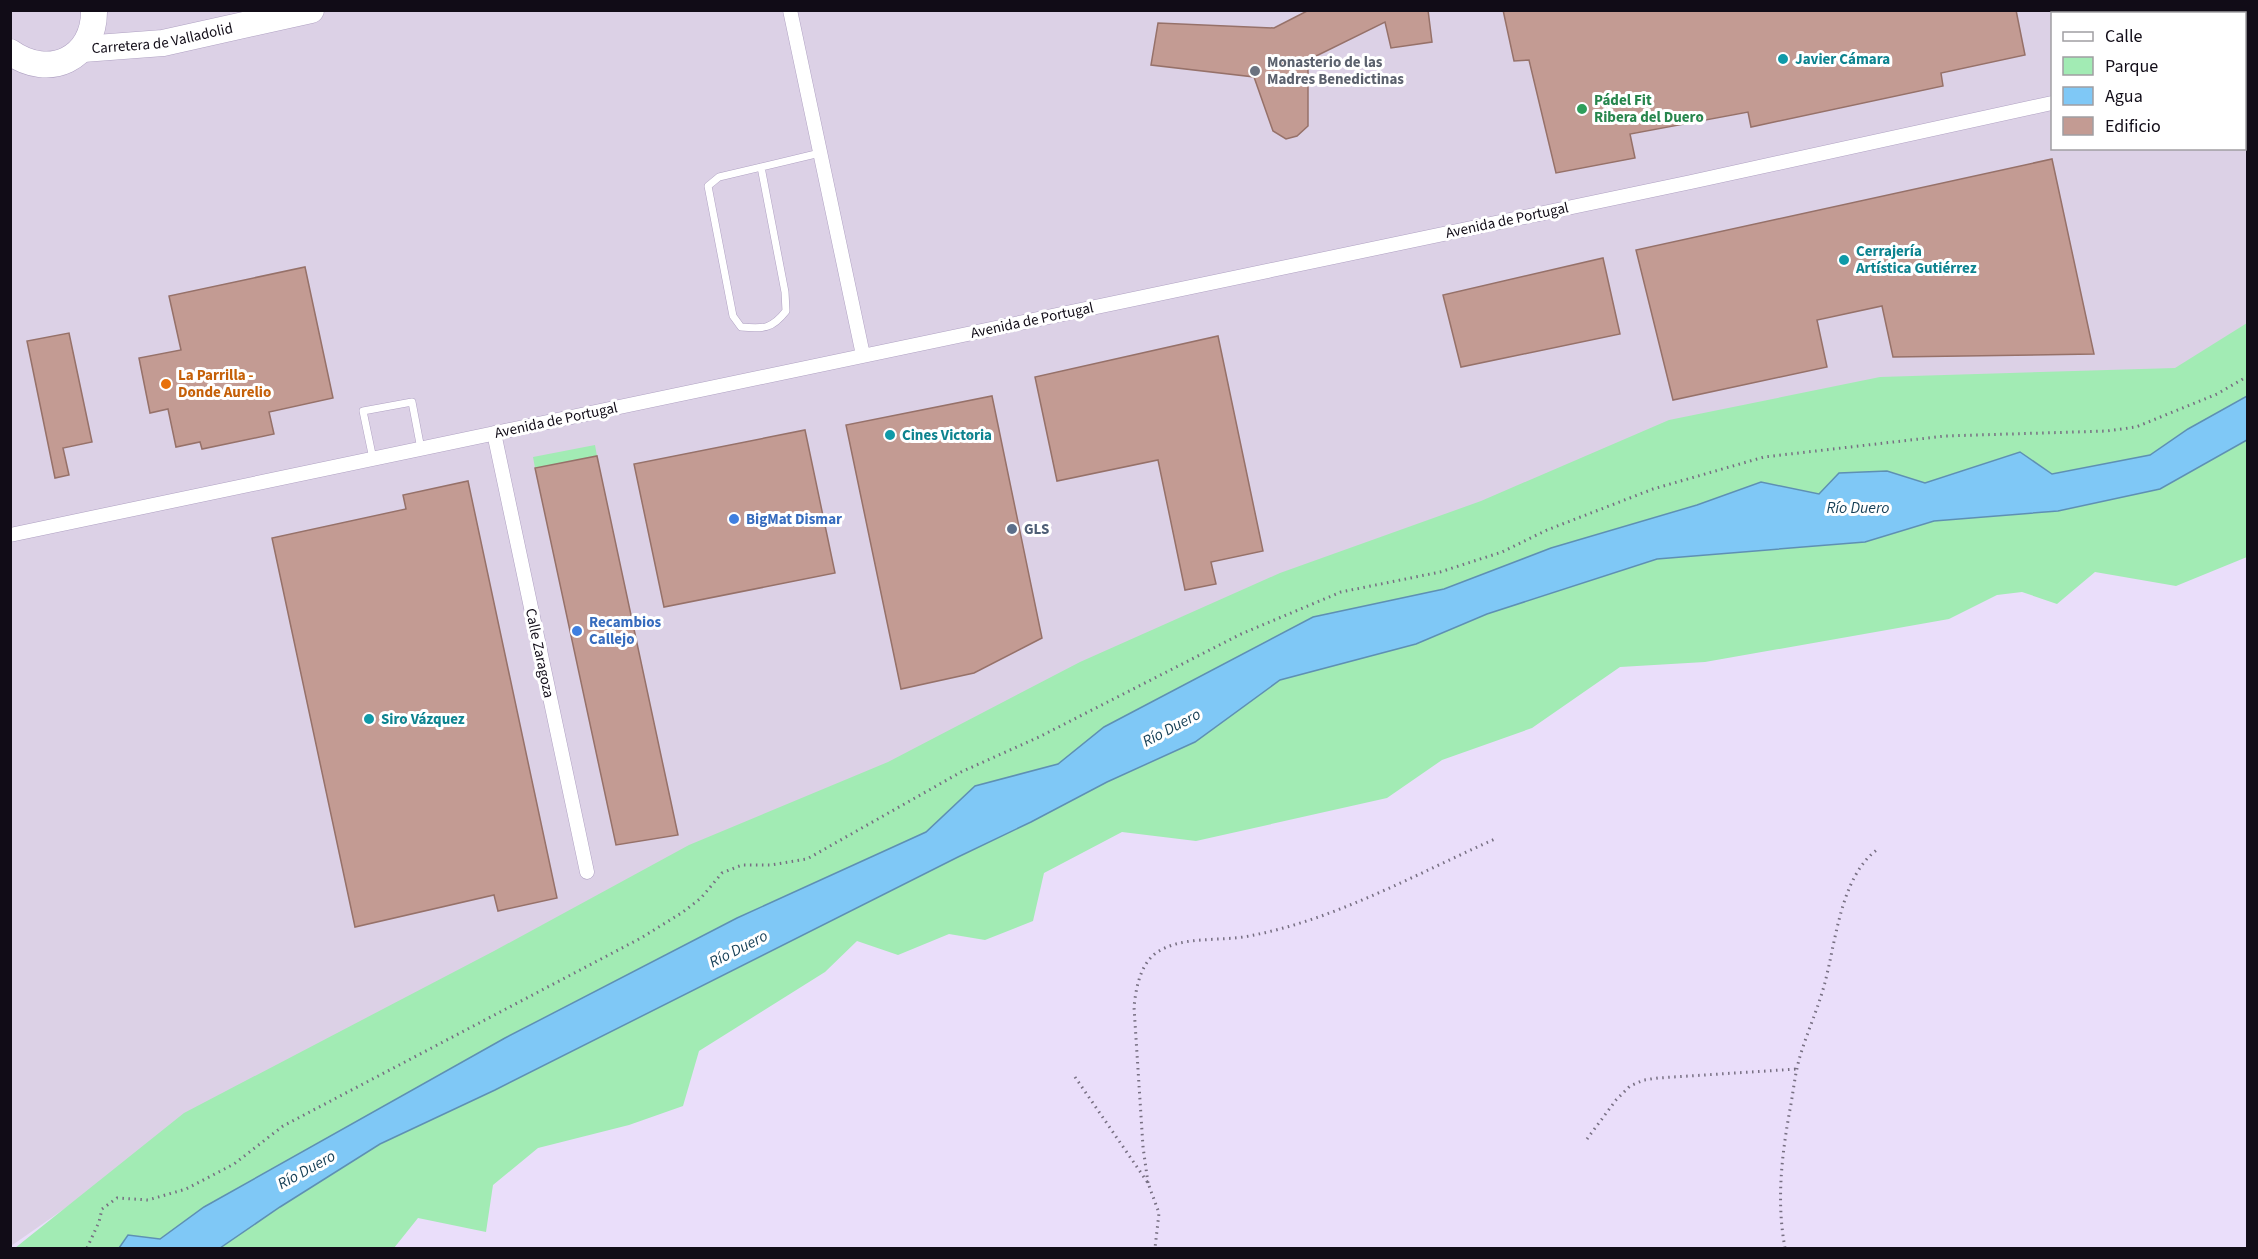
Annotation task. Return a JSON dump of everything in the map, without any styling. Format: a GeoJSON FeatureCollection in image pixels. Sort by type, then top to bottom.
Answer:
{"type":"FeatureCollection","features":[{"type":"Feature","properties":{"kind":"highway"},"geometry":{"type":"LineString","coordinates":[[14,59],[36,65],[53,65],[69,60],[82,49],[90,36],[94,22],[94,10]]}},
{"type":"Feature","properties":{"kind":"highway","name":"Carretera de Valladolid"},"geometry":{"type":"LineString","coordinates":[[82,49],[162,43],[310,10]]}},
{"type":"Feature","properties":{"kind":"street"},"geometry":{"type":"LineString","coordinates":[[790,10],[863,355]]}},
{"type":"Feature","properties":{"kind":"street","name":"Avenida de Portugal"},"geometry":{"type":"LineString","coordinates":[[10,536],[2051,104]]}},
{"type":"Feature","properties":{"kind":"street","name":"Calle Zaragoza"},"geometry":{"type":"LineString","coordinates":[[494,433],[587,872]]}},
{"type":"Feature","properties":{"kind":"lane"},"geometry":{"type":"LineString","coordinates":[[761,167],[785,292],[786,311],[775,324],[756,328],[741,327],[733,316],[708,186],[719,177],[761,167],[820,153]]}},
{"type":"Feature","properties":{"kind":"lane"},"geometry":{"type":"LineString","coordinates":[[373,459],[363,411],[412,402],[421,449]]}},
{"type":"Feature","properties":{"kind":"path"},"geometry":{"type":"LineString","coordinates":[[87,1248],[99,1222],[102,1209],[117,1198],[148,1200],[186,1190],[234,1164],[283,1126],[641,938],[683,912],[700,898],[722,873],[742,866],[807,860],[961,772],[1039,737],[1241,634],[1341,592],[1440,572],[1502,552],[1547,530],[1653,489],[1764,457],[1945,436],[2106,431],[2136,427],[2217,394],[2247,376]]}},
{"type":"Feature","properties":{"kind":"path"},"geometry":{"type":"LineString","coordinates":[[1155,1248],[1159,1213],[1148,1183],[1143,1147],[1134,1007],[1135,993],[1148,961],[1157,952],[1181,944],[1248,937],[1294,926],[1407,880],[1495,839]]}},
{"type":"Feature","properties":{"kind":"path"},"geometry":{"type":"LineString","coordinates":[[1785,1248],[1779,1197],[1785,1138],[1797,1069],[1824,986],[1845,903],[1861,866],[1867,857],[1878,849]]}},
{"type":"Feature","properties":{"kind":"path"},"geometry":{"type":"LineString","coordinates":[[1587,1139],[1616,1100],[1637,1082],[1658,1078],[1797,1069]]}},
{"type":"Feature","properties":{"kind":"path"},"geometry":{"type":"LineString","coordinates":[[1075,1077],[1148,1183]]}},
{"type":"Feature","properties":{"kind":"shaded area"},"geometry":{"type":"Polygon","coordinates":[[[11,11],[2247,11],[2247,348],[127,1165],[11,1246],[11,11]]]}},
{"type":"Feature","properties":{"kind":"green space"},"geometry":{"type":"Polygon","coordinates":[[[2247,323],[2247,396],[2188,429],[2150,455],[2052,474],[2020,452],[1925,483],[1887,471],[1819,494],[1761,482],[1697,505],[1551,548],[1444,589],[1313,617],[1104,727],[1058,764],[975,786],[926,832],[737,918],[505,1038],[204,1207],[160,1240],[128,1235],[119,1248],[15,1248],[184,1113],[494,951],[689,845],[888,762],[1080,662],[1280,573],[1481,501],[1669,420],[1880,377],[2175,368],[2247,323]]]}},
{"type":"Feature","properties":{"kind":"green space"},"geometry":{"type":"Polygon","coordinates":[[[2247,440],[2247,557],[2176,586],[2095,572],[2057,604],[2022,592],[1997,595],[1949,619],[1705,662],[1620,667],[1532,728],[1442,760],[1387,798],[1196,841],[1122,832],[1044,873],[1033,921],[985,940],[949,934],[898,955],[857,941],[825,972],[699,1051],[683,1106],[629,1125],[538,1148],[493,1185],[486,1232],[418,1218],[394,1248],[220,1248],[380,1144],[495,1090],[1107,782],[1195,742],[1280,680],[1416,644],[1487,614],[1657,559],[1865,542],[1934,521],[2058,511],[2160,489],[2247,440]]]}},
{"type":"Feature","properties":{"kind":"green space"},"geometry":{"type":"Polygon","coordinates":[[[595,445],[597,456],[535,468],[533,457],[595,445]]]}},
{"type":"Feature","properties":{"kind":"water","name":"Río Duero"},"geometry":{"type":"Polygon","coordinates":[[[2247,396],[2247,440],[2160,489],[2058,511],[1934,521],[1865,542],[1657,559],[1487,614],[1416,644],[1280,680],[1195,742],[1107,782],[495,1090],[380,1144],[220,1248],[119,1248],[128,1235],[160,1239],[204,1207],[505,1038],[737,918],[926,832],[975,786],[1058,764],[1104,727],[1313,617],[1444,589],[1551,548],[1697,505],[1761,482],[1819,494],[1839,473],[1887,471],[1925,483],[2020,452],[2052,474],[2150,455],[2188,429],[2247,396]]]}},
{"type":"Feature","properties":{"kind":"building","name":"Monasterio de las Madres Benedictinas"},"geometry":{"type":"Polygon","coordinates":[[[1309,10],[1428,10],[1432,42],[1391,48],[1385,22],[1308,60],[1308,126],[1297,136],[1286,139],[1273,131],[1254,77],[1151,65],[1158,23],[1274,28],[1309,10]]]}},
{"type":"Feature","properties":{"kind":"building"},"geometry":{"type":"Polygon","coordinates":[[[1503,10],[2016,10],[2025,55],[1941,73],[1943,86],[1751,127],[1748,112],[1630,134],[1635,158],[1556,173],[1529,60],[1514,61],[1503,10]]]}},
{"type":"Feature","properties":{"kind":"building"},"geometry":{"type":"Polygon","coordinates":[[[2052,159],[2094,354],[1893,357],[1882,306],[1817,320],[1827,367],[1673,400],[1636,250],[2052,159]]]}},
{"type":"Feature","properties":{"kind":"building"},"geometry":{"type":"Polygon","coordinates":[[[1603,258],[1620,334],[1461,367],[1443,295],[1603,258]]]}},
{"type":"Feature","properties":{"kind":"building"},"geometry":{"type":"Polygon","coordinates":[[[305,267],[333,398],[269,412],[274,434],[202,449],[200,442],[176,447],[168,409],[150,413],[139,358],[181,350],[169,296],[305,267]]]}},
{"type":"Feature","properties":{"kind":"building"},"geometry":{"type":"Polygon","coordinates":[[[69,333],[92,442],[63,448],[69,475],[55,478],[27,341],[69,333]]]}},
{"type":"Feature","properties":{"kind":"building"},"geometry":{"type":"Polygon","coordinates":[[[1218,336],[1263,551],[1211,562],[1216,584],[1185,590],[1158,460],[1057,481],[1035,377],[1218,336]]]}},
{"type":"Feature","properties":{"kind":"building"},"geometry":{"type":"Polygon","coordinates":[[[992,396],[1042,638],[974,673],[901,689],[846,425],[992,396]]]}},
{"type":"Feature","properties":{"kind":"building","name":"BigMat Dismar"},"geometry":{"type":"Polygon","coordinates":[[[805,430],[835,573],[664,607],[634,464],[805,430]]]}},
{"type":"Feature","properties":{"kind":"building"},"geometry":{"type":"Polygon","coordinates":[[[597,456],[678,835],[616,845],[535,468],[597,456]]]}},
{"type":"Feature","properties":{"kind":"building"},"geometry":{"type":"Polygon","coordinates":[[[468,481],[557,898],[498,911],[494,895],[355,927],[272,538],[406,509],[403,495],[468,481]]]}},
{"type":"Feature","properties":{"kind":"place","name":"Javier Cámara"},"geometry":{"type":"Point","coordinates":[1783,59]}},
{"type":"Feature","properties":{"kind":"place","name":"Monasterio de las Madres Benedictinas"},"geometry":{"type":"Point","coordinates":[1255,71]}},
{"type":"Feature","properties":{"kind":"place","name":"Pádel Fit Ribera del Duero"},"geometry":{"type":"Point","coordinates":[1582,109]}},
{"type":"Feature","properties":{"kind":"place","name":"Cerrajería Artística Gutiérrez"},"geometry":{"type":"Point","coordinates":[1844,260]}},
{"type":"Feature","properties":{"kind":"place","name":"La Parrilla - Donde Aurelio"},"geometry":{"type":"Point","coordinates":[166,384]}},
{"type":"Feature","properties":{"kind":"place","name":"Cines Victoria"},"geometry":{"type":"Point","coordinates":[890,435]}},
{"type":"Feature","properties":{"kind":"place","name":"BigMat Dismar"},"geometry":{"type":"Point","coordinates":[734,519]}},
{"type":"Feature","properties":{"kind":"place","name":"GLS"},"geometry":{"type":"Point","coordinates":[1012,529]}},
{"type":"Feature","properties":{"kind":"place","name":"Recambios Callejo"},"geometry":{"type":"Point","coordinates":[577,631]}},
{"type":"Feature","properties":{"kind":"place","name":"Siro Vázquez"},"geometry":{"type":"Point","coordinates":[369,719]}}]}
